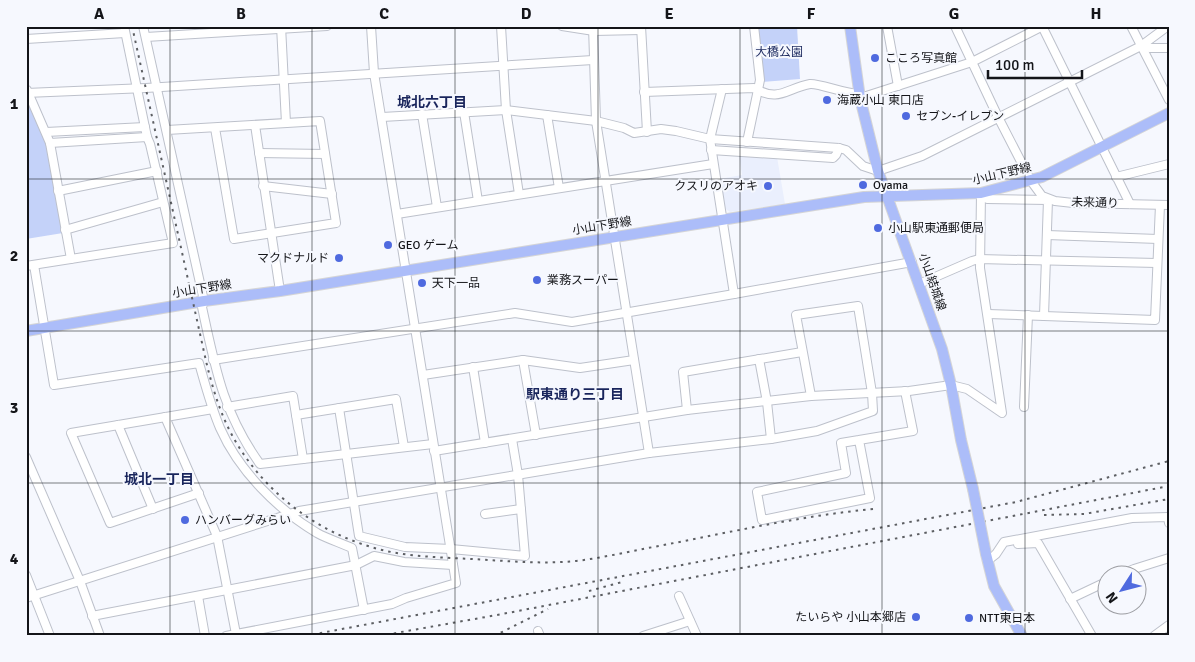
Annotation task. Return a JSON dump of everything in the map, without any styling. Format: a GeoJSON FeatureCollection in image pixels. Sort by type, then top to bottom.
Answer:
{"type":"FeatureCollection","features":[{"type":"Feature","properties":{"kind":"main road","name":"小山結城線"},"geometry":{"type":"LineString","coordinates":[[850,26],[859,96],[878,171],[942,349],[986,558]]}},
{"type":"Feature","properties":{"kind":"main road","name":"小山下野線"},"geometry":{"type":"LineString","coordinates":[[26,331],[204,301],[280,291],[864,197],[981,193],[1031,181],[1050,173],[1169,113]]}},
{"type":"Feature","properties":{"kind":"main road"},"geometry":{"type":"LineString","coordinates":[[986,558],[994,586],[1022,636]]}},
{"type":"Feature","properties":{"kind":"street"},"geometry":{"type":"LineString","coordinates":[[143,26],[204,301],[202,307],[213,360],[227,407],[242,436],[260,464],[404,447],[485,443],[687,410],[810,396],[905,391],[951,385],[967,389],[1002,412],[979,259],[981,193]]}},
{"type":"Feature","properties":{"kind":"street"},"geometry":{"type":"LineString","coordinates":[[146,38],[193,30],[327,26]]}},
{"type":"Feature","properties":{"kind":"street"},"geometry":{"type":"LineString","coordinates":[[226,636],[392,604],[456,583],[374,73],[371,26]]}},
{"type":"Feature","properties":{"kind":"street"},"geometry":{"type":"LineString","coordinates":[[501,26],[506,110],[519,194]]}},
{"type":"Feature","properties":{"kind":"street"},"geometry":{"type":"LineString","coordinates":[[562,26],[594,29],[641,28],[647,132]]}},
{"type":"Feature","properties":{"kind":"street"},"geometry":{"type":"LineString","coordinates":[[749,153],[749,142],[760,80],[754,26]]}},
{"type":"Feature","properties":{"kind":"street"},"geometry":{"type":"LineString","coordinates":[[887,26],[898,86]]}},
{"type":"Feature","properties":{"kind":"street"},"geometry":{"type":"LineString","coordinates":[[955,26],[1031,181],[1037,191],[1048,200],[1044,316]]}},
{"type":"Feature","properties":{"kind":"street"},"geometry":{"type":"LineString","coordinates":[[644,92],[754,88],[768,94],[784,94],[811,84],[859,96],[898,86],[972,62],[1042,26],[1068,82],[1130,204]]}},
{"type":"Feature","properties":{"kind":"street"},"geometry":{"type":"LineString","coordinates":[[1131,26],[1169,100]]}},
{"type":"Feature","properties":{"kind":"street"},"geometry":{"type":"LineString","coordinates":[[382,117],[506,110],[596,121],[624,128],[634,133],[661,129],[710,139],[839,148],[846,150],[863,166],[878,171],[922,156],[1141,46],[1168,26]]}},
{"type":"Feature","properties":{"kind":"street"},"geometry":{"type":"LineString","coordinates":[[281,28],[286,123]]}},
{"type":"Feature","properties":{"kind":"street"},"geometry":{"type":"LineString","coordinates":[[594,29],[595,55],[593,60],[596,121],[649,453]]}},
{"type":"Feature","properties":{"kind":"street"},"geometry":{"type":"LineString","coordinates":[[26,39],[125,30],[147,137],[173,243],[30,265],[54,385],[199,363],[213,409],[228,444],[244,468],[289,514],[319,534],[352,548],[364,610]]}},
{"type":"Feature","properties":{"kind":"street"},"geometry":{"type":"LineString","coordinates":[[1141,46],[1169,48]]}},
{"type":"Feature","properties":{"kind":"street"},"geometry":{"type":"LineString","coordinates":[[72,259],[50,143],[27,92],[138,88],[593,60]]}},
{"type":"Feature","properties":{"kind":"street"},"geometry":{"type":"LineString","coordinates":[[722,89],[710,139],[734,294]]}},
{"type":"Feature","properties":{"kind":"street"},"geometry":{"type":"LineString","coordinates":[[464,112],[478,201]]}},
{"type":"Feature","properties":{"kind":"street"},"geometry":{"type":"LineString","coordinates":[[422,114],[437,207]]}},
{"type":"Feature","properties":{"kind":"street"},"geometry":{"type":"LineString","coordinates":[[548,115],[559,188]]}},
{"type":"Feature","properties":{"kind":"street"},"geometry":{"type":"LineString","coordinates":[[167,130],[320,121],[336,223],[234,238],[215,128]]}},
{"type":"Feature","properties":{"kind":"street"},"geometry":{"type":"LineString","coordinates":[[256,125],[263,186],[280,291]]}},
{"type":"Feature","properties":{"kind":"street"},"geometry":{"type":"LineString","coordinates":[[46,132],[145,127]]}},
{"type":"Feature","properties":{"kind":"street"},"geometry":{"type":"LineString","coordinates":[[50,143],[147,137]]}},
{"type":"Feature","properties":{"kind":"street"},"geometry":{"type":"LineString","coordinates":[[711,150],[833,158],[839,148]]}},
{"type":"Feature","properties":{"kind":"street"},"geometry":{"type":"LineString","coordinates":[[259,153],[325,154]]}},
{"type":"Feature","properties":{"kind":"street"},"geometry":{"type":"LineString","coordinates":[[397,214],[714,164]]}},
{"type":"Feature","properties":{"kind":"street"},"geometry":{"type":"LineString","coordinates":[[1116,177],[1169,164]]}},
{"type":"Feature","properties":{"kind":"street"},"geometry":{"type":"LineString","coordinates":[[58,191],[156,171]]}},
{"type":"Feature","properties":{"kind":"street"},"geometry":{"type":"LineString","coordinates":[[263,186],[332,194]]}},
{"type":"Feature","properties":{"kind":"street","name":"未来通り"},"geometry":{"type":"LineString","coordinates":[[981,193],[987,199],[1169,206]]}},
{"type":"Feature","properties":{"kind":"street"},"geometry":{"type":"LineString","coordinates":[[65,230],[163,202]]}},
{"type":"Feature","properties":{"kind":"street"},"geometry":{"type":"LineString","coordinates":[[988,314],[1155,320],[1160,205]]}},
{"type":"Feature","properties":{"kind":"street"},"geometry":{"type":"LineString","coordinates":[[1047,235],[1158,239]]}},
{"type":"Feature","properties":{"kind":"street"},"geometry":{"type":"LineString","coordinates":[[920,284],[979,259],[1157,264]]}},
{"type":"Feature","properties":{"kind":"street"},"geometry":{"type":"LineString","coordinates":[[213,360],[516,313],[572,322],[912,262]]}},
{"type":"Feature","properties":{"kind":"street"},"geometry":{"type":"LineString","coordinates":[[26,598],[289,514],[354,501],[649,453],[771,439],[818,431],[873,411],[872,393],[858,306],[796,315],[810,396]]}},
{"type":"Feature","properties":{"kind":"street"},"geometry":{"type":"LineString","coordinates":[[1024,407],[1028,315]]}},
{"type":"Feature","properties":{"kind":"street"},"geometry":{"type":"LineString","coordinates":[[687,410],[682,372],[802,352]]}},
{"type":"Feature","properties":{"kind":"street"},"geometry":{"type":"LineString","coordinates":[[759,359],[767,402],[771,439]]}},
{"type":"Feature","properties":{"kind":"street"},"geometry":{"type":"LineString","coordinates":[[423,375],[524,360],[580,368],[634,360]]}},
{"type":"Feature","properties":{"kind":"street"},"geometry":{"type":"LineString","coordinates":[[524,360],[536,434]]}},
{"type":"Feature","properties":{"kind":"street"},"geometry":{"type":"LineString","coordinates":[[473,368],[485,443]]}},
{"type":"Feature","properties":{"kind":"street"},"geometry":{"type":"LineString","coordinates":[[859,440],[870,498],[762,520],[757,492],[846,473],[840,443],[912,431],[905,391]]}},
{"type":"Feature","properties":{"kind":"street"},"geometry":{"type":"LineString","coordinates":[[227,407],[293,396],[303,459]]}},
{"type":"Feature","properties":{"kind":"street"},"geometry":{"type":"LineString","coordinates":[[296,415],[396,399],[404,447]]}},
{"type":"Feature","properties":{"kind":"street"},"geometry":{"type":"LineString","coordinates":[[339,408],[359,536],[405,547],[526,556],[518,475],[512,439]]}},
{"type":"Feature","properties":{"kind":"street"},"geometry":{"type":"LineString","coordinates":[[199,493],[110,523],[71,432],[213,409]]}},
{"type":"Feature","properties":{"kind":"street"},"geometry":{"type":"LineString","coordinates":[[165,417],[217,536],[236,634]]}},
{"type":"Feature","properties":{"kind":"street"},"geometry":{"type":"LineString","coordinates":[[118,425],[153,509]]}},
{"type":"Feature","properties":{"kind":"street"},"geometry":{"type":"LineString","coordinates":[[26,457],[30,477],[80,581],[100,636]]}},
{"type":"Feature","properties":{"kind":"street"},"geometry":{"type":"LineString","coordinates":[[485,514],[521,509]]}},
{"type":"Feature","properties":{"kind":"street"},"geometry":{"type":"LineString","coordinates":[[986,558],[996,554],[1004,542],[1132,518],[1168,517],[1169,523]]}},
{"type":"Feature","properties":{"kind":"street"},"geometry":{"type":"LineString","coordinates":[[1004,542],[1008,544],[1038,542],[1092,636]]}},
{"type":"Feature","properties":{"kind":"street"},"geometry":{"type":"LineString","coordinates":[[92,616],[356,565],[374,556],[404,562],[454,566]]}},
{"type":"Feature","properties":{"kind":"street"},"geometry":{"type":"LineString","coordinates":[[1148,564],[1169,558]]}},
{"type":"Feature","properties":{"kind":"street"},"geometry":{"type":"LineString","coordinates":[[26,575],[50,636]]}},
{"type":"Feature","properties":{"kind":"street"},"geometry":{"type":"LineString","coordinates":[[1070,600],[1098,586]]}},
{"type":"Feature","properties":{"kind":"street"},"geometry":{"type":"LineString","coordinates":[[198,596],[205,636]]}},
{"type":"Feature","properties":{"kind":"street"},"geometry":{"type":"LineString","coordinates":[[679,596],[696,636]]}},
{"type":"Feature","properties":{"kind":"street"},"geometry":{"type":"LineString","coordinates":[[643,636],[690,620]]}},
{"type":"Feature","properties":{"kind":"street"},"geometry":{"type":"LineString","coordinates":[[1154,636],[1169,625]]}},
{"type":"Feature","properties":{"kind":"shaded area"},"geometry":{"type":"Polygon","coordinates":[[[739,155],[777,157],[785,204],[730,212],[724,208],[719,179],[742,175],[739,155]]]}},
{"type":"Feature","properties":{"kind":"green space","name":"大橋公園"},"geometry":{"type":"Polygon","coordinates":[[[756,26],[797,26],[800,79],[762,82],[756,26]]]}},
{"type":"Feature","properties":{"kind":"green space"},"geometry":{"type":"Polygon","coordinates":[[[26,100],[45,137],[50,155],[63,233],[26,239],[26,100]]]}},
{"type":"Feature","properties":{"kind":"railway"},"geometry":{"type":"LineString","coordinates":[[132,26],[206,361],[217,400],[226,423],[250,463],[266,482],[302,513],[343,537],[391,552],[431,557],[542,562],[592,559],[789,521],[873,509]]}},
{"type":"Feature","properties":{"kind":"railway"},"geometry":{"type":"LineString","coordinates":[[305,636],[1016,502],[1169,461]]}},
{"type":"Feature","properties":{"kind":"railway"},"geometry":{"type":"LineString","coordinates":[[379,636],[1169,486]]}},
{"type":"Feature","properties":{"kind":"railway"},"geometry":{"type":"LineString","coordinates":[[1044,515],[1084,514],[1169,499]]}},
{"type":"Feature","properties":{"kind":"railway"},"geometry":{"type":"LineString","coordinates":[[589,591],[622,582]]}},
{"type":"Feature","properties":{"kind":"railway"},"geometry":{"type":"LineString","coordinates":[[494,636],[548,609]]}},
{"type":"Feature","properties":{"kind":"place","name":"こころ写真館"},"geometry":{"type":"Point","coordinates":[875,58]}},
{"type":"Feature","properties":{"kind":"place","name":"海蔵小山 東口店"},"geometry":{"type":"Point","coordinates":[827,100]}},
{"type":"Feature","properties":{"kind":"place","name":"セブン-イレブン"},"geometry":{"type":"Point","coordinates":[906,116]}},
{"type":"Feature","properties":{"kind":"place","name":"Oyama"},"geometry":{"type":"Point","coordinates":[863,185]}},
{"type":"Feature","properties":{"kind":"place","name":"クスリのアオキ"},"geometry":{"type":"Point","coordinates":[768,186]}},
{"type":"Feature","properties":{"kind":"place","name":"小山駅東通郵便局"},"geometry":{"type":"Point","coordinates":[878,228]}},
{"type":"Feature","properties":{"kind":"place","name":"GEO ゲーム"},"geometry":{"type":"Point","coordinates":[388,245]}},
{"type":"Feature","properties":{"kind":"place","name":"マクドナルド"},"geometry":{"type":"Point","coordinates":[339,258]}},
{"type":"Feature","properties":{"kind":"place","name":"業務スーパー"},"geometry":{"type":"Point","coordinates":[537,280]}},
{"type":"Feature","properties":{"kind":"place","name":"天下一品"},"geometry":{"type":"Point","coordinates":[422,283]}},
{"type":"Feature","properties":{"kind":"place","name":"ハンバーグみらい"},"geometry":{"type":"Point","coordinates":[185,520]}},
{"type":"Feature","properties":{"kind":"place","name":"たいらや 小山本郷店"},"geometry":{"type":"Point","coordinates":[916,617]}},
{"type":"Feature","properties":{"kind":"place","name":"NTT東日本"},"geometry":{"type":"Point","coordinates":[969,618]}},
{"type":"Feature","properties":{"kind":"district","name":"城北六丁目"},"geometry":{"type":"Point","coordinates":[432,102]}},
{"type":"Feature","properties":{"kind":"district","name":"駅東通り三丁目"},"geometry":{"type":"Point","coordinates":[575,394]}},
{"type":"Feature","properties":{"kind":"district","name":"城北一丁目"},"geometry":{"type":"Point","coordinates":[159,479]}}]}
